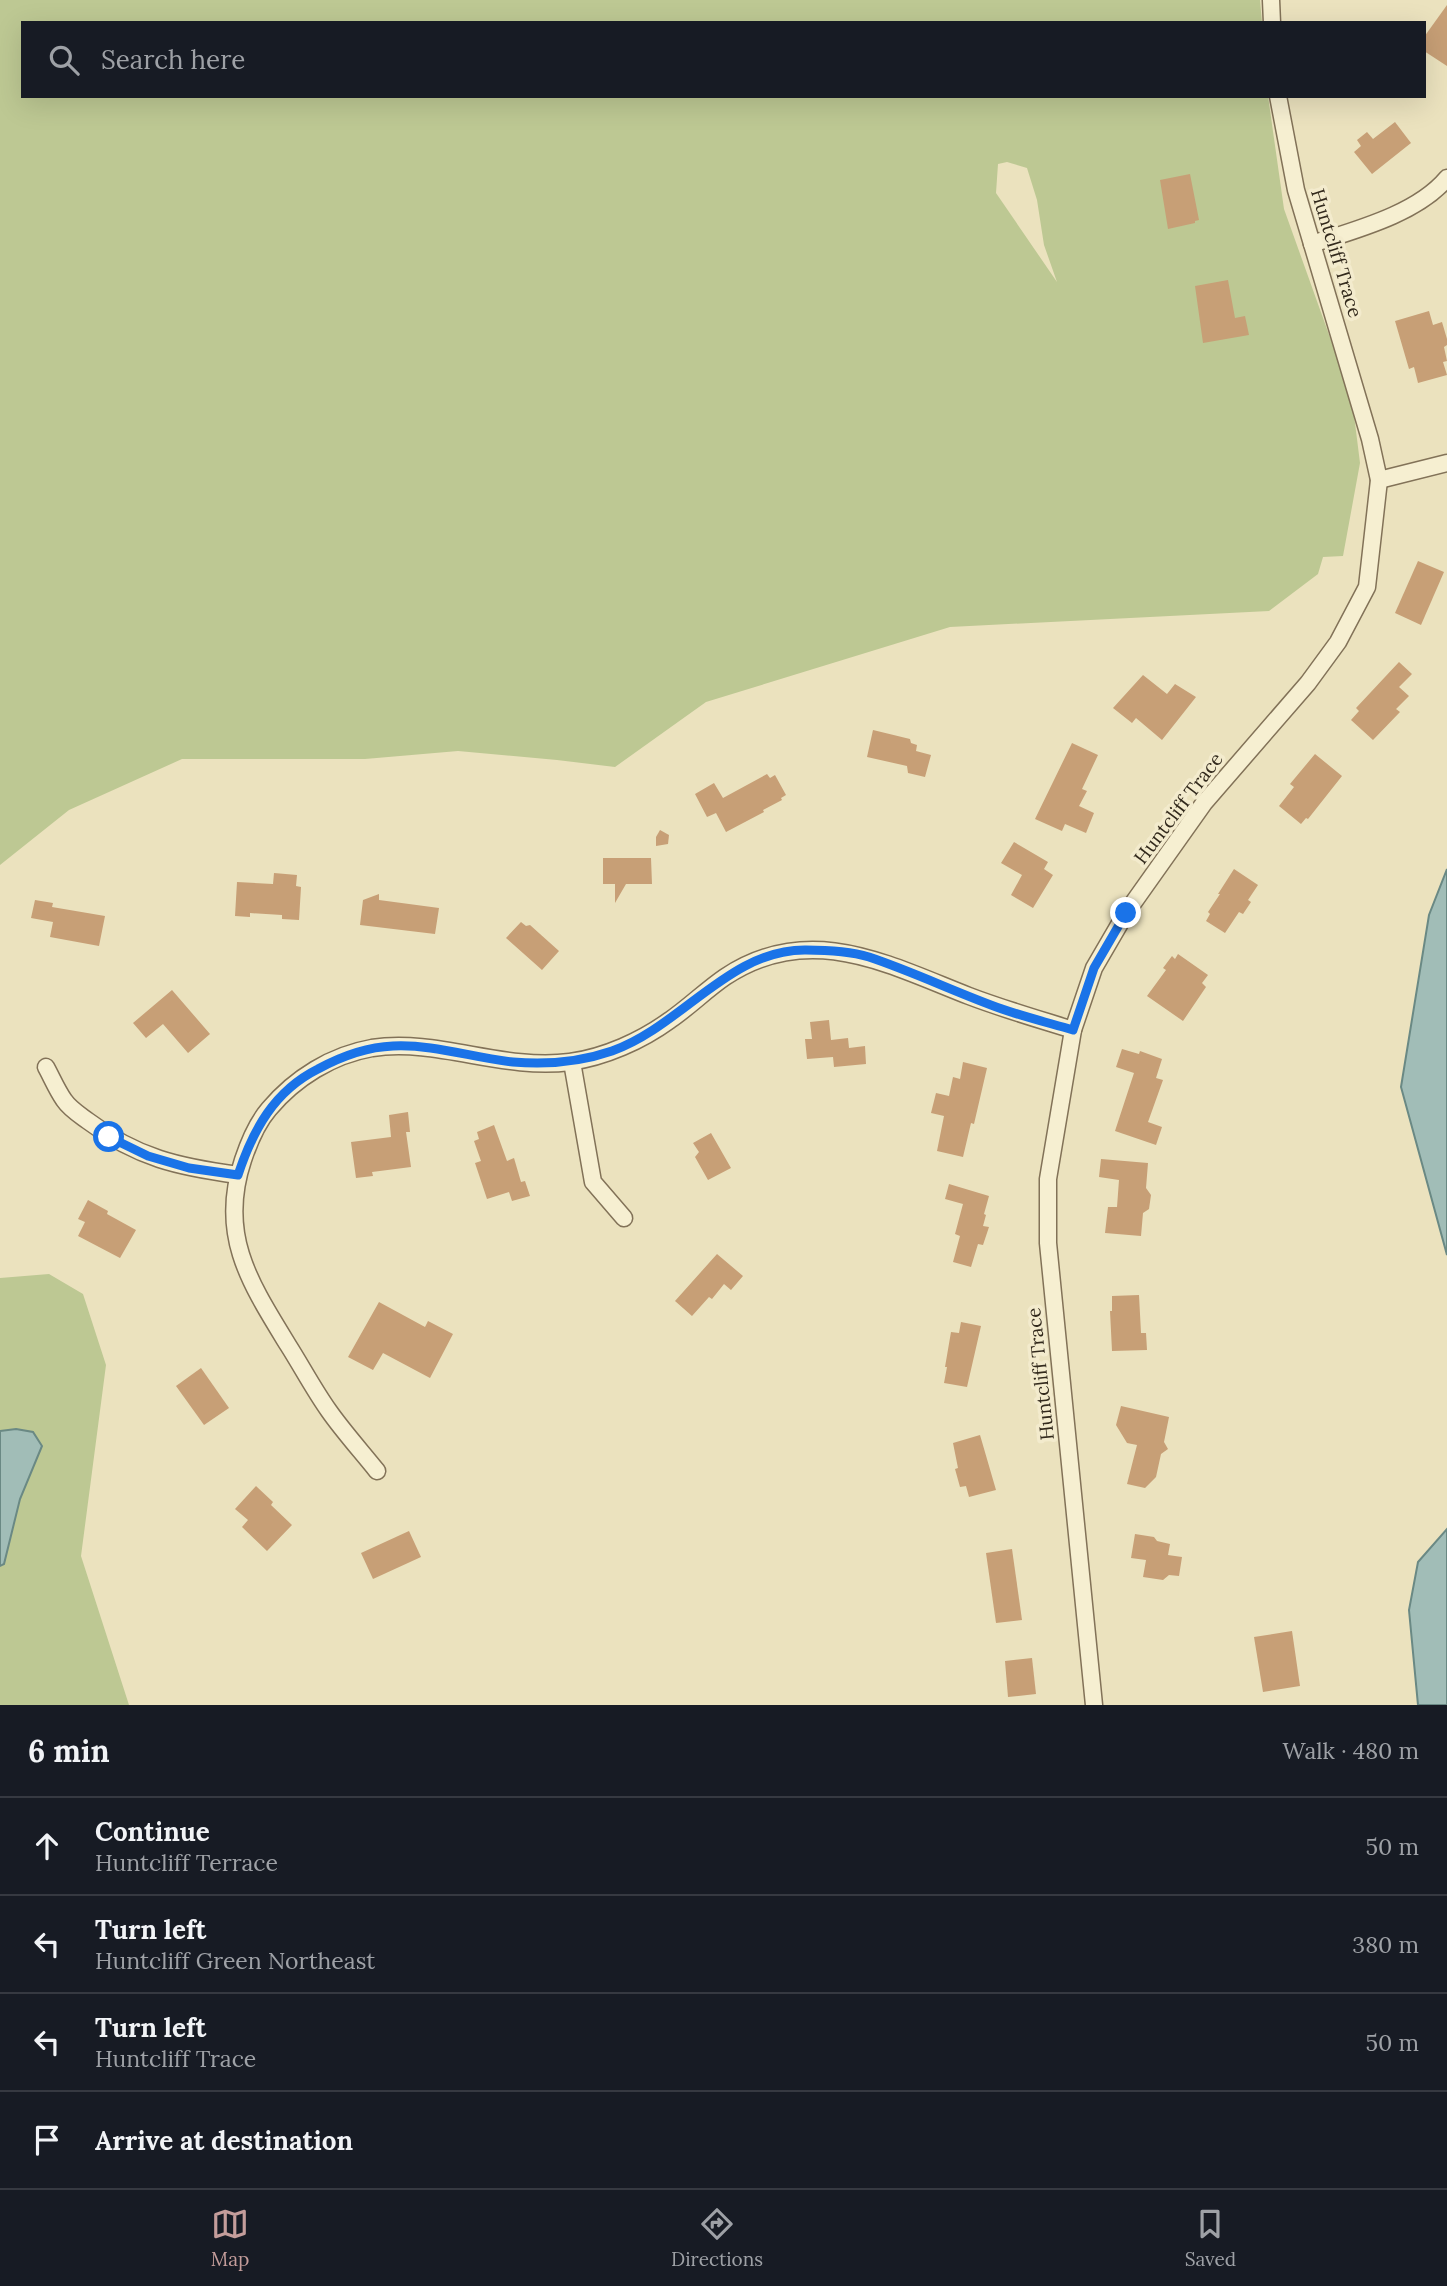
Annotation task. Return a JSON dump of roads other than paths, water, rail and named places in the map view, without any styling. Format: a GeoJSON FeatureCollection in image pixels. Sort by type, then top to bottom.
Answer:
{"type":"FeatureCollection","features":[{"type":"Feature","properties":{"kind":"street"},"geometry":{"type":"LineString","coordinates":[[1271,0],[1272,21]]}},
{"type":"Feature","properties":{"kind":"street","name":"Huntcliff Trace"},"geometry":{"type":"LineString","coordinates":[[1094,1705],[1048,1243],[1048,1179],[1073,1030],[1094,968],[1126,913],[1204,803],[1308,683],[1338,642],[1367,587],[1379,480],[1370,439],[1296,190],[1278,98]]}},
{"type":"Feature","properties":{"kind":"street"},"geometry":{"type":"LineString","coordinates":[[1312,244],[1381,222],[1414,204],[1447,178]]}},
{"type":"Feature","properties":{"kind":"street"},"geometry":{"type":"LineString","coordinates":[[1379,480],[1447,463]]}},
{"type":"Feature","properties":{"kind":"street"},"geometry":{"type":"LineString","coordinates":[[377,1471],[328,1410],[253,1288],[242,1262],[235,1234],[233,1207],[238,1175],[253,1135],[264,1115],[282,1094],[305,1075],[345,1055],[392,1046],[425,1047],[512,1062],[572,1062],[612,1051],[645,1037],[723,978],[746,964],[773,955],[802,950],[836,951],[867,957],[1003,1009],[1073,1030]]}},
{"type":"Feature","properties":{"kind":"street"},"geometry":{"type":"LineString","coordinates":[[572,1062],[593,1182],[624,1218]]}},
{"type":"Feature","properties":{"kind":"street"},"geometry":{"type":"LineString","coordinates":[[46,1067],[64,1101],[109,1137],[148,1156],[178,1165],[238,1175]]}},
{"type":"Feature","properties":{"kind":"water"},"geometry":{"type":"Polygon","coordinates":[[[1447,869],[1447,1255],[1401,1087],[1429,915],[1447,869]]]}},
{"type":"Feature","properties":{"kind":"water"},"geometry":{"type":"Polygon","coordinates":[[[16,1429],[33,1432],[42,1446],[20,1499],[4,1564],[0,1566],[0,1431],[16,1429]]]}},
{"type":"Feature","properties":{"kind":"water"},"geometry":{"type":"Polygon","coordinates":[[[1447,1529],[1447,1705],[1418,1705],[1409,1610],[1418,1562],[1447,1529]]]}}]}
